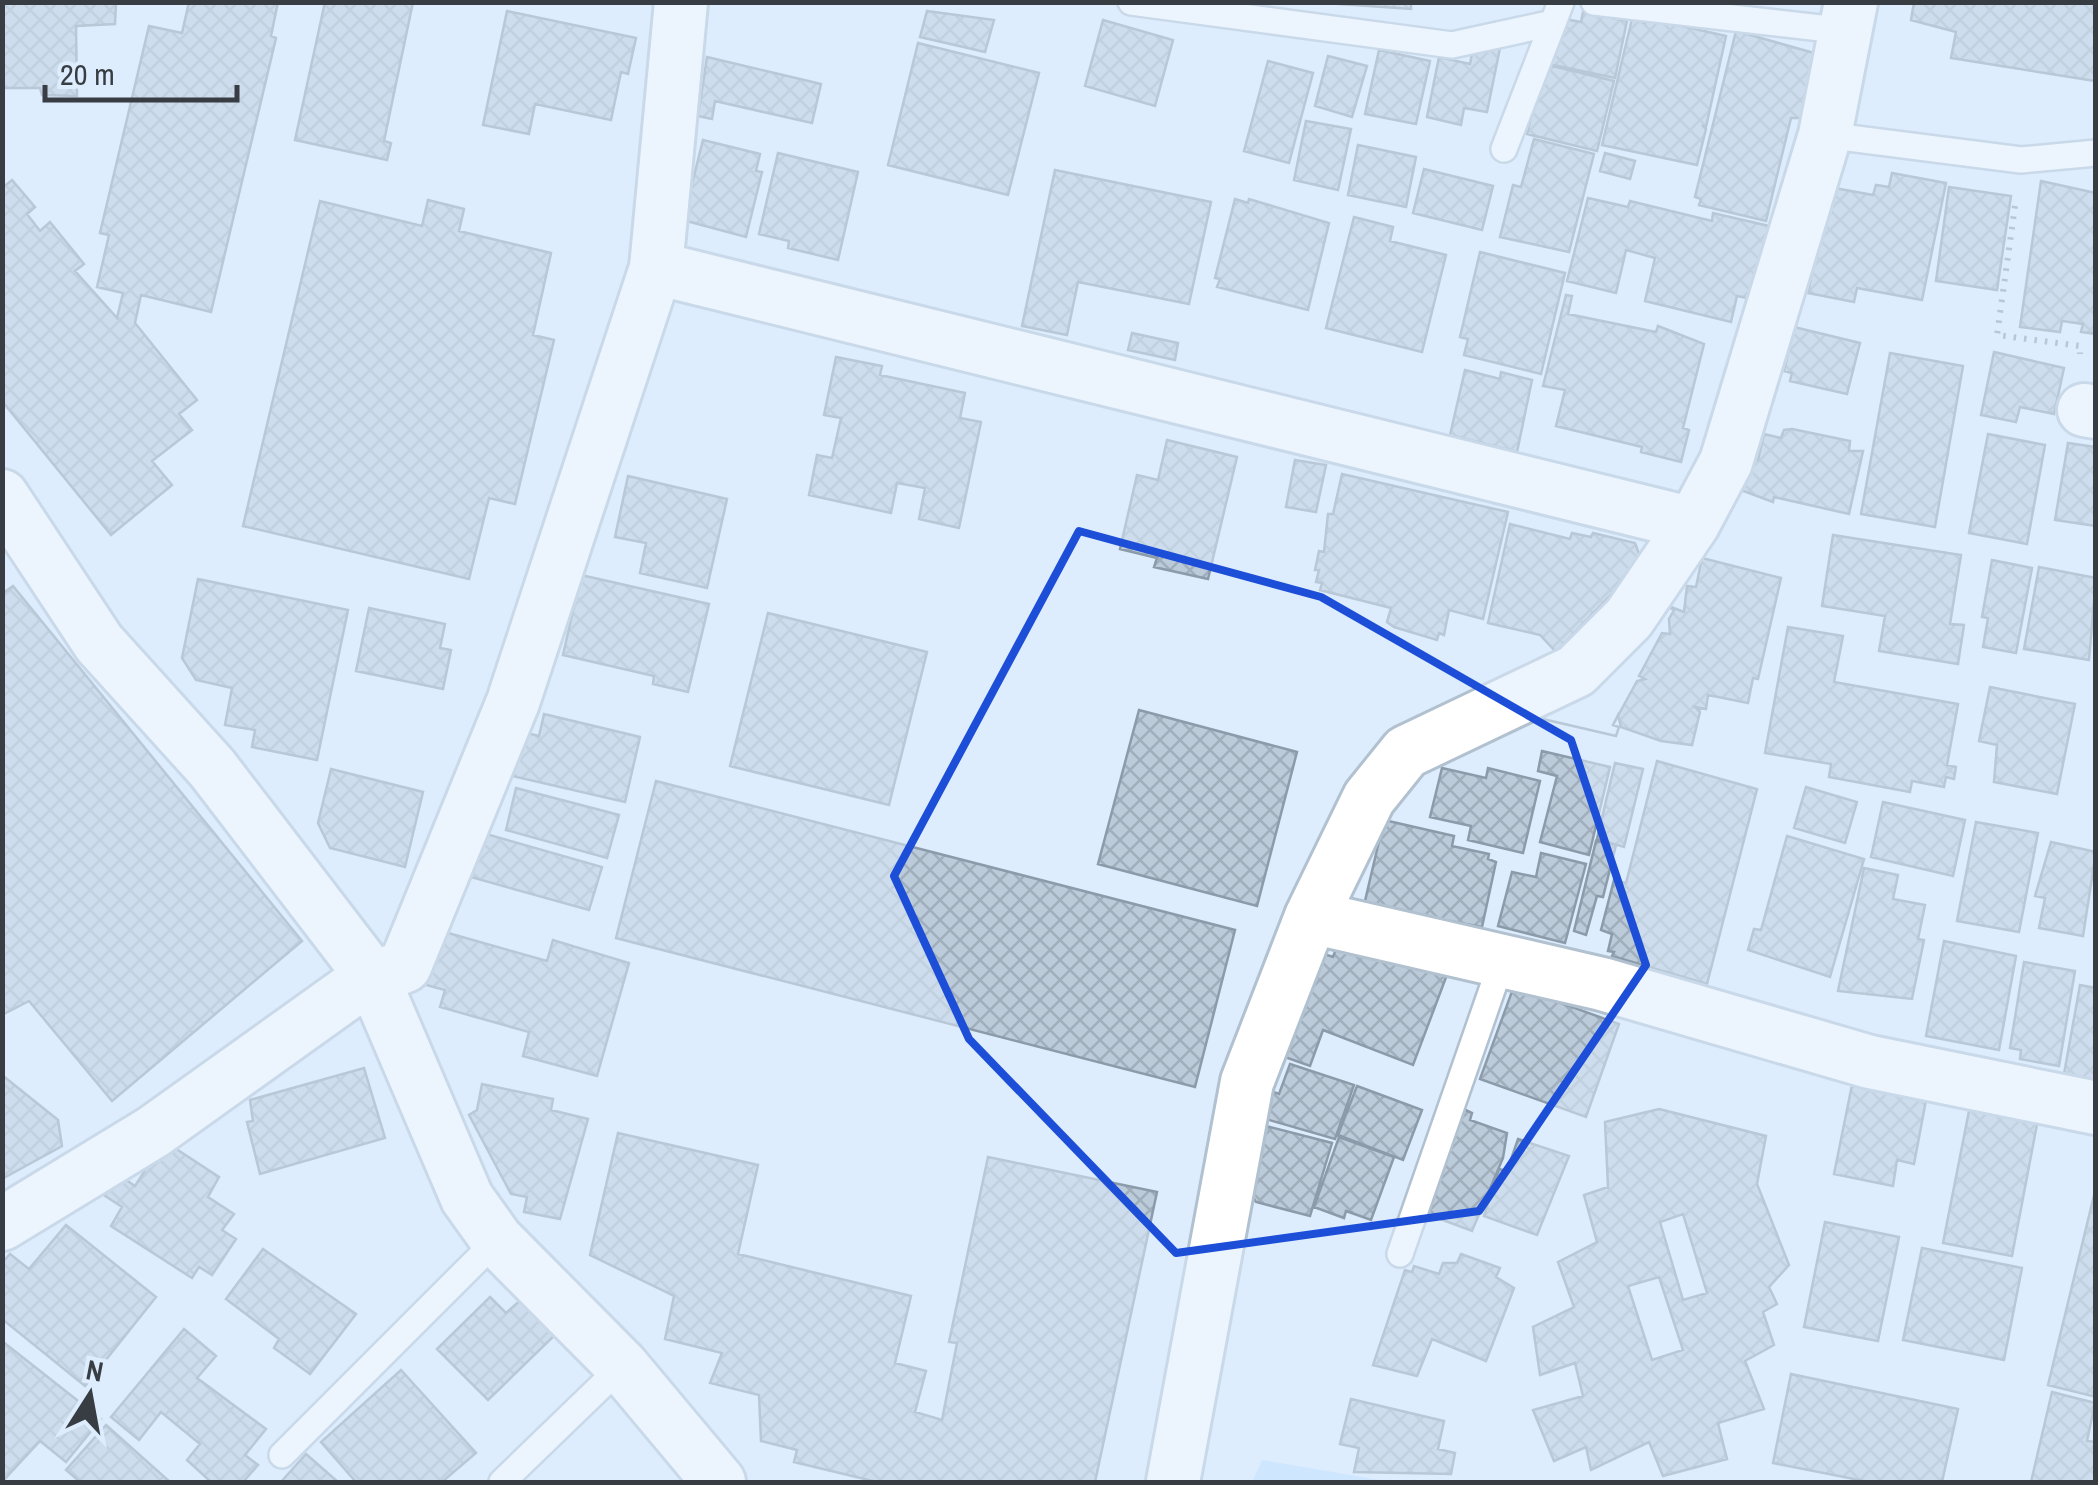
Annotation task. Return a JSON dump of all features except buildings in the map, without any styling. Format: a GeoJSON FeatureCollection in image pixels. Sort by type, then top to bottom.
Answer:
{"type":"FeatureCollection","features":[{"type":"Feature","properties":{"kind":"street"},"geometry":{"type":"LineString","coordinates":[[2,1224],[153,1132],[373,978],[405,966],[513,702],[656,268],[681,2]]}},
{"type":"Feature","properties":{"kind":"street"},"geometry":{"type":"LineString","coordinates":[[1173,1482],[1247,1082],[1311,917],[1370,798],[1406,752],[1576,671],[1629,618],[1693,524],[1726,462],[1825,135],[1849,16]]}},
{"type":"Feature","properties":{"kind":"street"},"geometry":{"type":"LineString","coordinates":[[656,268],[1693,524]]}},
{"type":"Feature","properties":{"kind":"street"},"geometry":{"type":"LineString","coordinates":[[2,496],[98,642],[212,768],[373,978],[467,1198],[497,1240],[622,1366],[719,1482]]}},
{"type":"Feature","properties":{"kind":"street"},"geometry":{"type":"LineString","coordinates":[[1311,917],[1602,984],[1870,1062],[2096,1108]]}},
{"type":"Feature","properties":{"kind":"lane"},"geometry":{"type":"LineString","coordinates":[[1130,2],[1452,45],[1557,13]]}},
{"type":"Feature","properties":{"kind":"lane"},"geometry":{"type":"LineString","coordinates":[[1594,2],[1849,16]]}},
{"type":"Feature","properties":{"kind":"lane"},"geometry":{"type":"LineString","coordinates":[[1504,149],[1557,13]]}},
{"type":"Feature","properties":{"kind":"lane"},"geometry":{"type":"LineString","coordinates":[[1825,135],[2021,160],[2096,153]]}},
{"type":"Feature","properties":{"kind":"lane"},"geometry":{"type":"LineString","coordinates":[[1400,1254],[1502,961]]}},
{"type":"Feature","properties":{"kind":"lane"},"geometry":{"type":"LineString","coordinates":[[282,1456],[497,1240]]}},
{"type":"Feature","properties":{"kind":"lane"},"geometry":{"type":"LineString","coordinates":[[502,1482],[622,1366]]}},
{"type":"Feature","properties":{"kind":"path"},"geometry":{"type":"LineString","coordinates":[[1997,335],[2021,160]]}},
{"type":"Feature","properties":{"kind":"highlighted area"},"geometry":{"type":"Polygon","coordinates":[[[1079,531],[1321,597],[1571,740],[1646,965],[1479,1211],[1176,1253],[969,1039],[894,876],[1079,531]]]}},
{"type":"Feature","properties":{"kind":"shaded area"},"geometry":{"type":"Polygon","coordinates":[[[1262,1460],[1391,1482],[1252,1482],[1262,1460]]]}}]}
